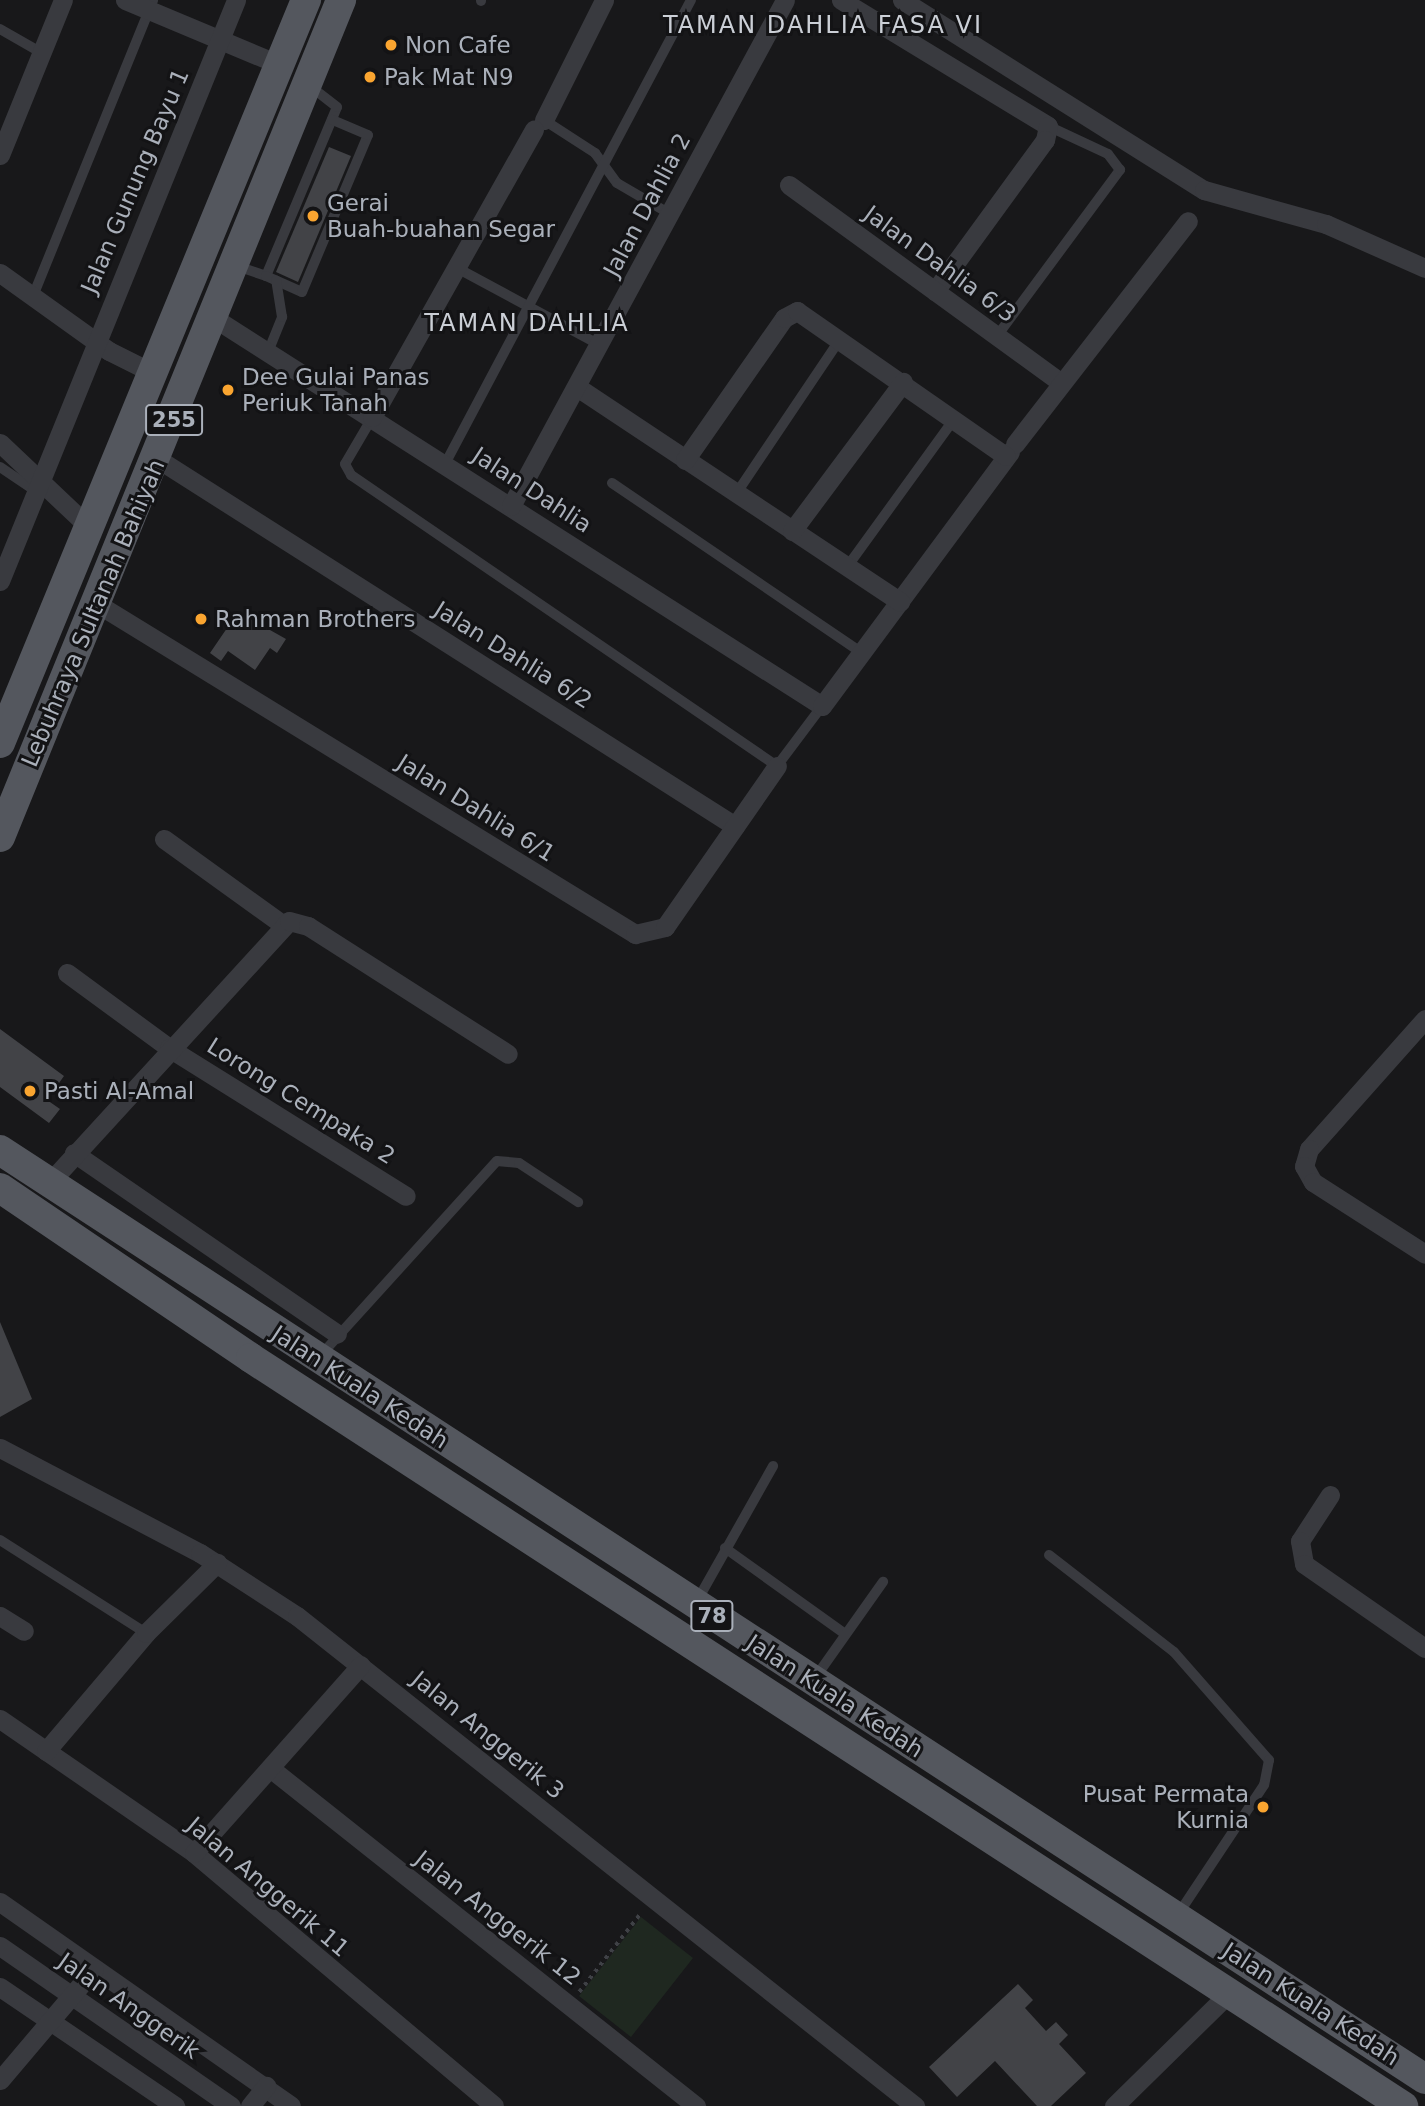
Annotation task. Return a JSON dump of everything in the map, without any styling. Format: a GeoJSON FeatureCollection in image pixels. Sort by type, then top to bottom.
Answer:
{"type":"FeatureCollection","features":[{"type":"Feature","properties":{"kind":"main road","name":"Lebuhraya Sultanah Bahiyah"},"geometry":{"type":"LineString","coordinates":[[0,743],[306,0]]}},
{"type":"Feature","properties":{"kind":"main road","name":"Lebuhraya Sultanah Bahiyah"},"geometry":{"type":"LineString","coordinates":[[0,837],[158,459],[233,265],[341,0]]}},
{"type":"Feature","properties":{"kind":"main road","name":"Jalan Kuala Kedah"},"geometry":{"type":"LineString","coordinates":[[0,1150],[317,1360],[1425,2078]]}},
{"type":"Feature","properties":{"kind":"main road","name":"Jalan Kuala Kedah"},"geometry":{"type":"LineString","coordinates":[[0,1188],[251,1358],[1403,2106]]}},
{"type":"Feature","properties":{"kind":"main road"},"geometry":{"type":"LineString","coordinates":[[251,1358],[270,1329]]}},
{"type":"Feature","properties":{"kind":"street"},"geometry":{"type":"LineString","coordinates":[[0,155],[8,111],[42,53],[63,0]]}},
{"type":"Feature","properties":{"kind":"street"},"geometry":{"type":"LineString","coordinates":[[125,0],[151,5],[220,40],[278,64]]}},
{"type":"Feature","properties":{"kind":"street","name":"Jalan Gunung Bayu 1"},"geometry":{"type":"LineString","coordinates":[[0,581],[95,341],[236,0]]}},
{"type":"Feature","properties":{"kind":"street"},"geometry":{"type":"LineString","coordinates":[[372,417],[539,125],[604,0]]}},
{"type":"Feature","properties":{"kind":"street","name":"Jalan Dahlia 2"},"geometry":{"type":"LineString","coordinates":[[511,506],[785,0]]}},
{"type":"Feature","properties":{"kind":"street"},"geometry":{"type":"LineString","coordinates":[[841,0],[1048,126],[1045,140],[935,291]]}},
{"type":"Feature","properties":{"kind":"street"},"geometry":{"type":"LineString","coordinates":[[902,0],[1204,190],[1339,228],[1425,268]]}},
{"type":"Feature","properties":{"kind":"street","name":"Jalan Dahlia 6/3"},"geometry":{"type":"LineString","coordinates":[[789,185],[1062,383]]}},
{"type":"Feature","properties":{"kind":"street"},"geometry":{"type":"LineString","coordinates":[[822,706],[1010,451],[1188,221]]}},
{"type":"Feature","properties":{"kind":"street"},"geometry":{"type":"LineString","coordinates":[[0,273],[95,341],[151,372]]}},
{"type":"Feature","properties":{"kind":"street"},"geometry":{"type":"LineString","coordinates":[[685,460],[784,318],[797,311],[841,338],[955,418],[1010,451]]}},
{"type":"Feature","properties":{"kind":"street","name":"Jalan Dahlia"},"geometry":{"type":"LineString","coordinates":[[214,318],[822,706]]}},
{"type":"Feature","properties":{"kind":"street"},"geometry":{"type":"LineString","coordinates":[[792,531],[903,382]]}},
{"type":"Feature","properties":{"kind":"street"},"geometry":{"type":"LineString","coordinates":[[577,387],[900,602]]}},
{"type":"Feature","properties":{"kind":"street"},"geometry":{"type":"LineString","coordinates":[[0,443],[39,488],[90,528]]}},
{"type":"Feature","properties":{"kind":"street","name":"Jalan Dahlia 6/2"},"geometry":{"type":"LineString","coordinates":[[158,459],[735,825]]}},
{"type":"Feature","properties":{"kind":"street","name":"Jalan Dahlia 6/1"},"geometry":{"type":"LineString","coordinates":[[96,603],[635,934],[665,927],[777,766]]}},
{"type":"Feature","properties":{"kind":"street"},"geometry":{"type":"LineString","coordinates":[[164,839],[282,924],[308,926],[508,1054]]}},
{"type":"Feature","properties":{"kind":"street"},"geometry":{"type":"LineString","coordinates":[[49,1183],[282,924]]}},
{"type":"Feature","properties":{"kind":"street","name":"Lorong Cempaka 2"},"geometry":{"type":"LineString","coordinates":[[67,973],[169,1048],[406,1196]]}},
{"type":"Feature","properties":{"kind":"street"},"geometry":{"type":"LineString","coordinates":[[1425,1019],[1309,1149],[1304,1166],[1313,1182],[1425,1254]]}},
{"type":"Feature","properties":{"kind":"street"},"geometry":{"type":"LineString","coordinates":[[74,1153],[337,1334]]}},
{"type":"Feature","properties":{"kind":"street","name":"Jalan Anggerik 3"},"geometry":{"type":"LineString","coordinates":[[0,1448],[217,1563],[362,1665],[915,2106]]}},
{"type":"Feature","properties":{"kind":"street"},"geometry":{"type":"LineString","coordinates":[[1330,1494],[1300,1541],[1304,1564],[1425,1648]]}},
{"type":"Feature","properties":{"kind":"street"},"geometry":{"type":"LineString","coordinates":[[46,1751],[146,1633],[217,1563]]}},
{"type":"Feature","properties":{"kind":"street"},"geometry":{"type":"LineString","coordinates":[[0,1616],[24,1631]]}},
{"type":"Feature","properties":{"kind":"street"},"geometry":{"type":"LineString","coordinates":[[194,1853],[362,1665]]}},
{"type":"Feature","properties":{"kind":"street","name":"Jalan Anggerik 11"},"geometry":{"type":"LineString","coordinates":[[0,1719],[194,1853],[494,2106]]}},
{"type":"Feature","properties":{"kind":"street","name":"Jalan Anggerik 12"},"geometry":{"type":"LineString","coordinates":[[270,1768],[696,2106]]}},
{"type":"Feature","properties":{"kind":"street"},"geometry":{"type":"LineString","coordinates":[[0,1902],[291,2106]]}},
{"type":"Feature","properties":{"kind":"street","name":"Jalan Anggerik"},"geometry":{"type":"LineString","coordinates":[[0,1946],[231,2106]]}},
{"type":"Feature","properties":{"kind":"street"},"geometry":{"type":"LineString","coordinates":[[0,2080],[94,1969]]}},
{"type":"Feature","properties":{"kind":"street"},"geometry":{"type":"LineString","coordinates":[[0,1987],[176,2106]]}},
{"type":"Feature","properties":{"kind":"street"},"geometry":{"type":"LineString","coordinates":[[1114,2106],[1229,1993]]}},
{"type":"Feature","properties":{"kind":"street"},"geometry":{"type":"LineString","coordinates":[[250,2106],[266,2086]]}},
{"type":"Feature","properties":{"kind":"lane"},"geometry":{"type":"LineString","coordinates":[[445,464],[691,0]]}},
{"type":"Feature","properties":{"kind":"lane"},"geometry":{"type":"LineString","coordinates":[[33,296],[151,5]]}},
{"type":"Feature","properties":{"kind":"lane"},"geometry":{"type":"LineString","coordinates":[[0,29],[42,53]]}},
{"type":"Feature","properties":{"kind":"lane"},"geometry":{"type":"LineString","coordinates":[[266,276],[337,107],[307,83]]}},
{"type":"Feature","properties":{"kind":"lane"},"geometry":{"type":"LineString","coordinates":[[233,265],[302,292],[368,135],[332,120]]}},
{"type":"Feature","properties":{"kind":"lane"},"geometry":{"type":"LineString","coordinates":[[539,125],[587,146],[617,183],[670,214]]}},
{"type":"Feature","properties":{"kind":"lane"},"geometry":{"type":"LineString","coordinates":[[997,336],[1120,170],[1108,154],[1048,126]]}},
{"type":"Feature","properties":{"kind":"lane"},"geometry":{"type":"LineString","coordinates":[[457,268],[528,309],[600,345]]}},
{"type":"Feature","properties":{"kind":"lane"},"geometry":{"type":"LineString","coordinates":[[268,352],[282,317],[276,281]]}},
{"type":"Feature","properties":{"kind":"lane"},"geometry":{"type":"LineString","coordinates":[[736,494],[841,338]]}},
{"type":"Feature","properties":{"kind":"lane"},"geometry":{"type":"LineString","coordinates":[[372,417],[345,464],[351,475],[777,766],[822,706]]}},
{"type":"Feature","properties":{"kind":"lane"},"geometry":{"type":"LineString","coordinates":[[847,567],[955,418]]}},
{"type":"Feature","properties":{"kind":"lane"},"geometry":{"type":"LineString","coordinates":[[0,467],[39,488]]}},
{"type":"Feature","properties":{"kind":"lane"},"geometry":{"type":"LineString","coordinates":[[612,483],[862,653]]}},
{"type":"Feature","properties":{"kind":"lane"},"geometry":{"type":"LineString","coordinates":[[317,1360],[337,1334],[498,1161],[519,1163],[578,1202]]}},
{"type":"Feature","properties":{"kind":"lane"},"geometry":{"type":"LineString","coordinates":[[695,1605],[773,1466]]}},
{"type":"Feature","properties":{"kind":"lane"},"geometry":{"type":"LineString","coordinates":[[0,1540],[146,1633]]}},
{"type":"Feature","properties":{"kind":"lane"},"geometry":{"type":"LineString","coordinates":[[725,1548],[845,1634]]}},
{"type":"Feature","properties":{"kind":"lane"},"geometry":{"type":"LineString","coordinates":[[1049,1555],[1174,1653],[1269,1760],[1264,1785],[1177,1917]]}},
{"type":"Feature","properties":{"kind":"lane"},"geometry":{"type":"LineString","coordinates":[[813,1681],[883,1582]]}},
{"type":"Feature","properties":{"kind":"path"},"geometry":{"type":"LineString","coordinates":[[569,2005],[653,1897]]}},
{"type":"Feature","properties":{"kind":"shaded area"},"geometry":{"type":"Polygon","coordinates":[[[641,1917],[693,1958],[631,2037],[579,1996],[641,1917]]]}},
{"type":"Feature","properties":{"kind":"building","name":"Gerai Buah-buahan Segar"},"geometry":{"type":"Polygon","coordinates":[[[329,147],[351,156],[298,282],[276,272],[329,147]]]}},
{"type":"Feature","properties":{"kind":"building"},"geometry":{"type":"Polygon","coordinates":[[[238,612],[286,639],[277,653],[270,648],[255,670],[228,651],[221,661],[210,653],[238,612]]]}},
{"type":"Feature","properties":{"kind":"building"},"geometry":{"type":"Polygon","coordinates":[[[0,1029],[64,1076],[47,1100],[60,1109],[49,1123],[0,1087],[0,1029]]]}},
{"type":"Feature","properties":{"kind":"building"},"geometry":{"type":"Polygon","coordinates":[[[0,1322],[32,1399],[0,1417],[0,1322]]]}},
{"type":"Feature","properties":{"kind":"building"},"geometry":{"type":"Polygon","coordinates":[[[1018,1984],[1033,2000],[1025,2008],[1046,2031],[1056,2022],[1068,2035],[1059,2044],[1086,2073],[1051,2106],[1037,2106],[995,2061],[957,2097],[929,2067],[1018,1984]]]}},
{"type":"Feature","properties":{"kind":"place","name":"Non Cafe"},"geometry":{"type":"Point","coordinates":[391,45]}},
{"type":"Feature","properties":{"kind":"place","name":"Pak Mat N9"},"geometry":{"type":"Point","coordinates":[370,77]}},
{"type":"Feature","properties":{"kind":"place","name":"Gerai Buah-buahan Segar"},"geometry":{"type":"Point","coordinates":[313,216]}},
{"type":"Feature","properties":{"kind":"place","name":"Dee Gulai Panas Periuk Tanah"},"geometry":{"type":"Point","coordinates":[228,390]}},
{"type":"Feature","properties":{"kind":"place","name":"Rahman Brothers"},"geometry":{"type":"Point","coordinates":[201,619]}},
{"type":"Feature","properties":{"kind":"place","name":"Pasti Al-Amal"},"geometry":{"type":"Point","coordinates":[30,1091]}},
{"type":"Feature","properties":{"kind":"place","name":"Pusat Permata Kurnia"},"geometry":{"type":"Point","coordinates":[1263,1807]}},
{"type":"Feature","properties":{"kind":"district","name":"TAMAN DAHLIA FASA VI"},"geometry":{"type":"Point","coordinates":[823,26]}},
{"type":"Feature","properties":{"kind":"district","name":"TAMAN DAHLIA"},"geometry":{"type":"Point","coordinates":[527,324]}}]}
